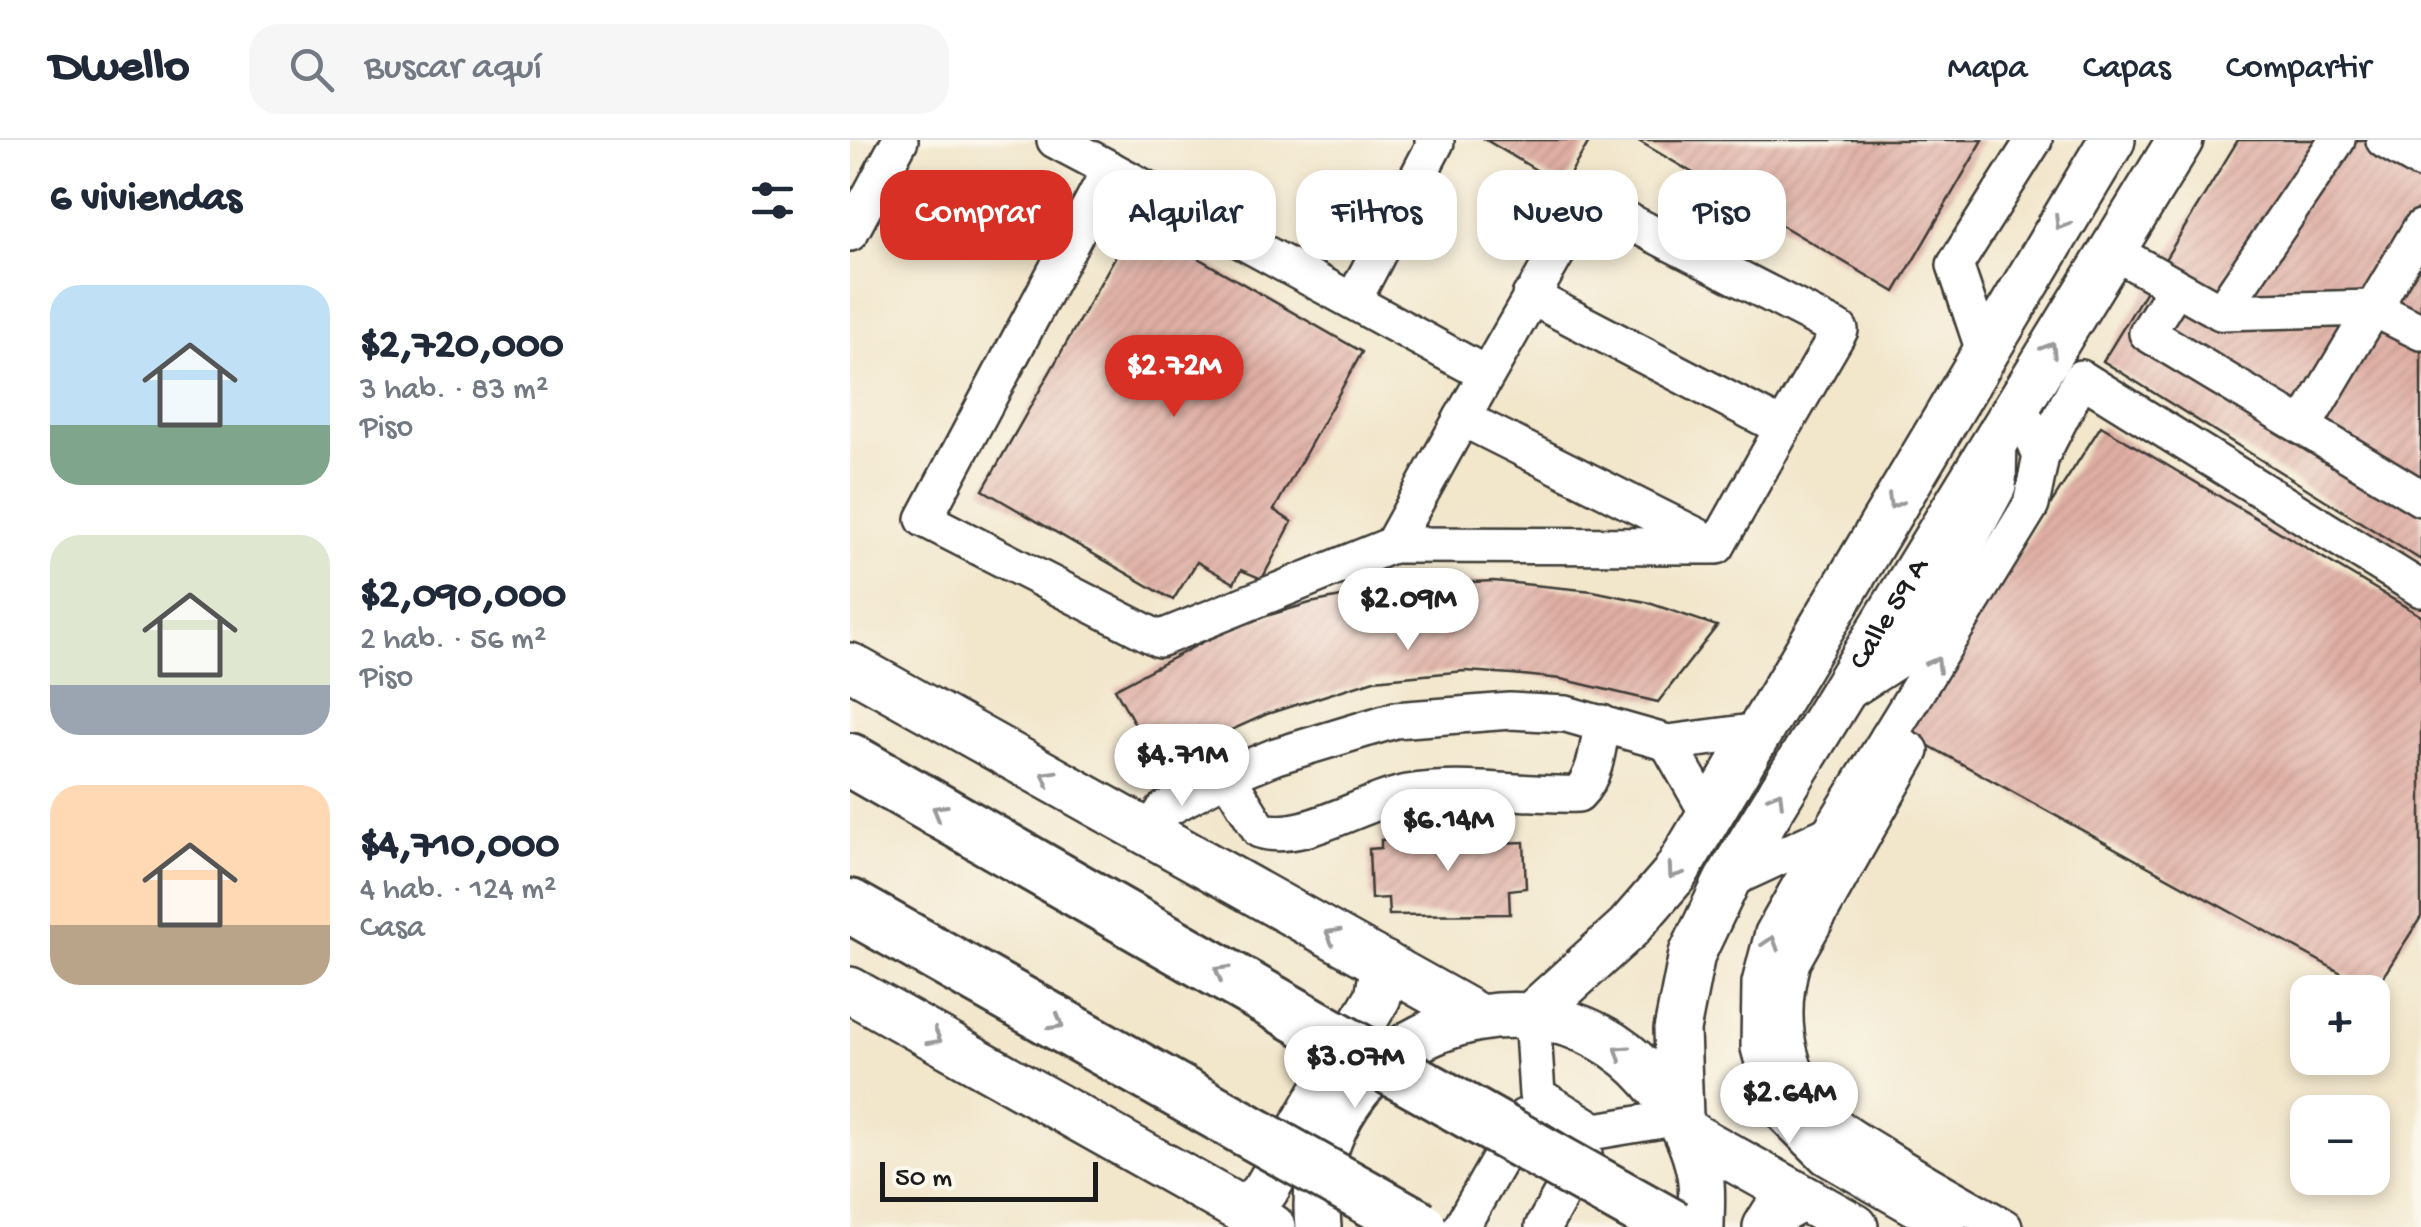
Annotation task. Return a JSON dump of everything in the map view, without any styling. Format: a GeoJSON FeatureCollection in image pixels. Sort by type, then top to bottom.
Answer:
{"type":"FeatureCollection","features":[{"type":"Feature","properties":{"kind":"highway"},"geometry":{"type":"LineString","coordinates":[[850,760],[1674,1227]]}},
{"type":"Feature","properties":{"kind":"highway"},"geometry":{"type":"LineString","coordinates":[[850,906],[1420,1227]]}},
{"type":"Feature","properties":{"kind":"main road","name":"Calle 59 A"},"geometry":{"type":"LineString","coordinates":[[1532,1015],[1628,928],[1674,875],[2112,140]]}},
{"type":"Feature","properties":{"kind":"main road","name":"Calle 59 A"},"geometry":{"type":"LineString","coordinates":[[1684,1125],[1677,1030],[1692,954],[1727,881],[2180,140]]}},
{"type":"Feature","properties":{"kind":"main road"},"geometry":{"type":"LineString","coordinates":[[850,666],[1478,1017]]}},
{"type":"Feature","properties":{"kind":"main road"},"geometry":{"type":"LineString","coordinates":[[850,990],[1258,1219],[1265,1191],[1378,997],[1384,964]]}},
{"type":"Feature","properties":{"kind":"main road"},"geometry":{"type":"LineString","coordinates":[[1318,1227],[1316,1198],[1327,1144],[1352,1094],[1392,1054],[1440,1026],[1478,1017],[1532,1015],[1592,1032],[1643,1067],[1684,1125],[1701,1176],[1701,1227]]}},
{"type":"Feature","properties":{"kind":"main road"},"geometry":{"type":"LineString","coordinates":[[1684,1125],[1854,1227]]}},
{"type":"Feature","properties":{"kind":"main road"},"geometry":{"type":"LineString","coordinates":[[1766,1227],[1774,1214],[1802,1198]]}},
{"type":"Feature","properties":{"kind":"lane"},"geometry":{"type":"LineString","coordinates":[[850,232],[900,140]]}},
{"type":"Feature","properties":{"kind":"lane"},"geometry":{"type":"LineString","coordinates":[[1056,140],[1486,374]]}},
{"type":"Feature","properties":{"kind":"lane"},"geometry":{"type":"LineString","coordinates":[[1353,302],[1436,142],[1433,140]]}},
{"type":"Feature","properties":{"kind":"lane"},"geometry":{"type":"LineString","coordinates":[[1984,352],[1954,265],[2034,140]]}},
{"type":"Feature","properties":{"kind":"lane"},"geometry":{"type":"LineString","coordinates":[[2221,312],[2337,140]]}},
{"type":"Feature","properties":{"kind":"lane"},"geometry":{"type":"LineString","coordinates":[[2384,140],[2421,161]]}},
{"type":"Feature","properties":{"kind":"lane"},"geometry":{"type":"LineString","coordinates":[[1110,169],[924,520],[1159,639],[1392,545],[1717,546]]}},
{"type":"Feature","properties":{"kind":"lane"},"geometry":{"type":"LineString","coordinates":[[1392,545],[1587,200],[1840,330],[1717,546]]}},
{"type":"Feature","properties":{"kind":"lane"},"geometry":{"type":"LineString","coordinates":[[2303,427],[2421,228]]}},
{"type":"Feature","properties":{"kind":"lane"},"geometry":{"type":"LineString","coordinates":[[2111,250],[2221,312],[2373,308],[2421,332]]}},
{"type":"Feature","properties":{"kind":"lane"},"geometry":{"type":"LineString","coordinates":[[2176,287],[2148,333],[2421,498]]}},
{"type":"Feature","properties":{"kind":"lane"},"geometry":{"type":"LineString","coordinates":[[1530,296],[1783,428]]}},
{"type":"Feature","properties":{"kind":"lane"},"geometry":{"type":"LineString","coordinates":[[1948,1227],[1826,1157],[1785,1116],[1768,1080],[1759,1048],[1760,983],[1773,933],[1829,834],[2032,505],[2041,456],[2081,378],[2421,589]]}},
{"type":"Feature","properties":{"kind":"lane"},"geometry":{"type":"LineString","coordinates":[[2009,417],[2041,456]]}},
{"type":"Feature","properties":{"kind":"lane"},"geometry":{"type":"LineString","coordinates":[[1462,418],[1717,546]]}},
{"type":"Feature","properties":{"kind":"lane"},"geometry":{"type":"LineString","coordinates":[[1148,833],[1164,810],[1227,776],[1290,751],[1394,720],[1510,711],[1566,714],[1668,742],[1759,731]]}},
{"type":"Feature","properties":{"kind":"lane"},"geometry":{"type":"LineString","coordinates":[[1227,776],[1260,830],[1286,835],[1358,807],[1408,793],[1460,789],[1578,794],[1587,785],[1594,767],[1602,722]]}},
{"type":"Feature","properties":{"kind":"lane"},"geometry":{"type":"LineString","coordinates":[[1888,738],[1911,751],[1792,962],[1783,994],[1784,1030],[1795,1070],[1813,1103],[1836,1127],[2004,1227]]}},
{"type":"Feature","properties":{"kind":"lane"},"geometry":{"type":"LineString","coordinates":[[1668,742],[1710,815]]}},
{"type":"Feature","properties":{"kind":"lane"},"geometry":{"type":"LineString","coordinates":[[1727,881],[1829,834]]}},
{"type":"Feature","properties":{"kind":"lane"},"geometry":{"type":"LineString","coordinates":[[1461,1227],[1537,1095],[1532,1015]]}},
{"type":"Feature","properties":{"kind":"lane"},"geometry":{"type":"LineString","coordinates":[[1537,1095],[1596,1131],[1684,1125]]}},
{"type":"Feature","properties":{"kind":"lane"},"geometry":{"type":"LineString","coordinates":[[1543,1227],[1596,1131]]}},
{"type":"Feature","properties":{"kind":"building"},"geometry":{"type":"Polygon","coordinates":[[[1486,140],[1590,140],[1572,170],[1536,170],[1486,140]]]}},
{"type":"Feature","properties":{"kind":"building"},"geometry":{"type":"Polygon","coordinates":[[[1637,140],[1983,140],[1895,292],[1786,228],[1786,170],[1688,170],[1637,140]]]}},
{"type":"Feature","properties":{"kind":"building"},"geometry":{"type":"Polygon","coordinates":[[[2238,140],[2421,140],[2421,560],[2103,361],[2238,140]]]}},
{"type":"Feature","properties":{"kind":"building"},"geometry":{"type":"Polygon","coordinates":[[[1113,260],[1201,260],[1362,352],[1274,510],[1292,522],[1262,579],[1241,570],[1234,583],[1197,562],[1173,600],[983,490],[1113,260]]]}},
{"type":"Feature","properties":{"kind":"building"},"geometry":{"type":"Polygon","coordinates":[[[2101,426],[2421,616],[2421,917],[2384,975],[2345,975],[1904,732],[2101,426]]]}},
{"type":"Feature","properties":{"kind":"building"},"geometry":{"type":"Polygon","coordinates":[[[1494,581],[1593,591],[1646,602],[1717,626],[1658,702],[1561,679],[1512,674],[1465,671],[1374,680],[1267,714],[1220,735],[1161,770],[1115,689],[1205,641],[1253,620],[1310,603],[1403,585],[1494,581]]]}},
{"type":"Feature","properties":{"kind":"building"},"geometry":{"type":"Polygon","coordinates":[[[1472,826],[1497,826],[1500,843],[1524,842],[1526,888],[1509,890],[1510,914],[1389,915],[1388,898],[1371,899],[1369,849],[1381,848],[1381,840],[1471,834],[1472,826]]]}}]}
